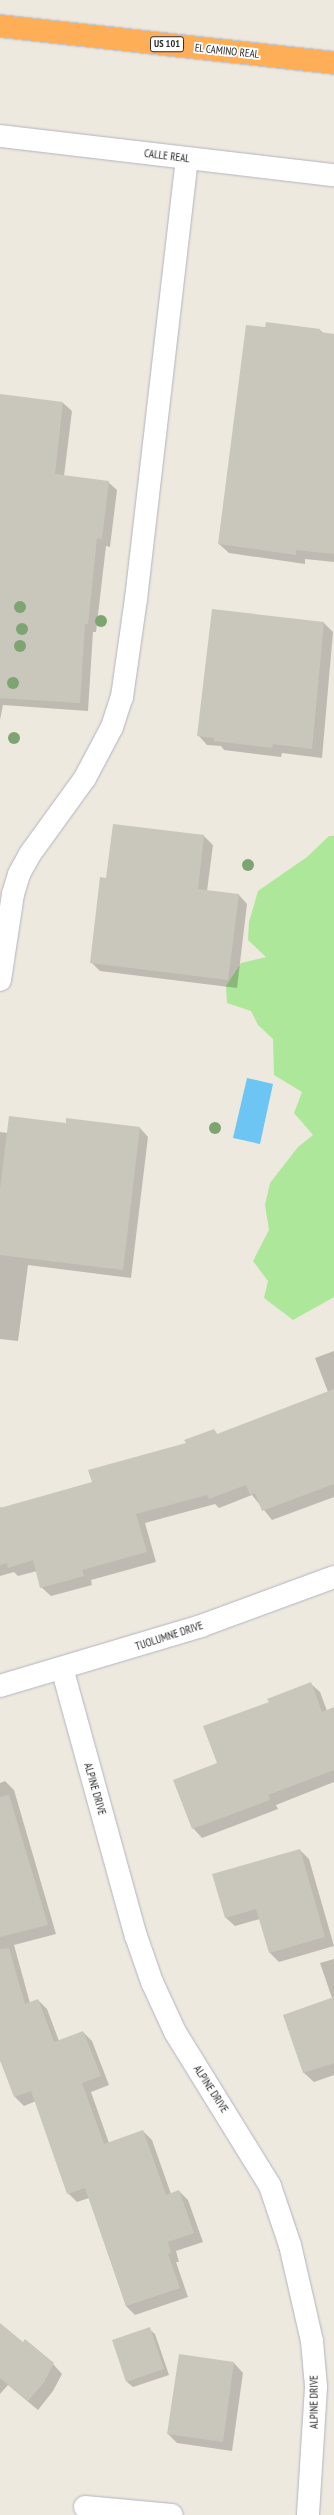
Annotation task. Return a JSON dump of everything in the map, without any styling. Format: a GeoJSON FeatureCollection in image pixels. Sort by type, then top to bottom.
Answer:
{"type":"FeatureCollection","features":[{"type":"Feature","properties":{"kind":"highway","name":"EL CAMINO REAL"},"geometry":{"type":"LineString","coordinates":[[0,26],[334,63]]}},
{"type":"Feature","properties":{"kind":"street","name":"CALLE REAL"},"geometry":{"type":"LineString","coordinates":[[0,136],[334,175]]}},
{"type":"Feature","properties":{"kind":"street"},"geometry":{"type":"LineString","coordinates":[[0,980],[13,894],[19,874],[30,854],[85,778],[112,727],[122,697],[137,591],[188,159]]}},
{"type":"Feature","properties":{"kind":"street","name":"TUOLUMNE DRIVE"},"geometry":{"type":"LineString","coordinates":[[0,1686],[201,1626],[334,1577]]}},
{"type":"Feature","properties":{"kind":"street","name":"ALPINE DRIVE"},"geometry":{"type":"LineString","coordinates":[[62,1668],[136,1936],[152,1982],[175,2032],[270,2186],[290,2245],[312,2341],[316,2387],[308,2515]]}},
{"type":"Feature","properties":{"kind":"street"},"geometry":{"type":"LineString","coordinates":[[85,2507],[172,2515]]}},
{"type":"Feature","properties":{"kind":"green space"},"geometry":{"type":"Polygon","coordinates":[[[329,836],[334,836],[334,1297],[293,1320],[264,1298],[268,1281],[253,1261],[269,1230],[265,1205],[270,1183],[298,1147],[313,1135],[294,1113],[302,1092],[274,1075],[273,1039],[258,1025],[251,1011],[227,1003],[226,986],[241,963],[266,957],[248,940],[249,922],[258,891],[307,857],[329,836]]]}},
{"type":"Feature","properties":{"kind":"water"},"geometry":{"type":"Polygon","coordinates":[[[247,1078],[273,1084],[260,1144],[233,1138],[247,1078]]]}},
{"type":"Feature","properties":{"kind":"building"},"geometry":{"type":"Polygon","coordinates":[[[266,322],[320,329],[320,332],[334,334],[334,554],[296,550],[296,555],[218,544],[246,325],[265,327],[266,322]]]}},
{"type":"Feature","properties":{"kind":"building"},"geometry":{"type":"Polygon","coordinates":[[[0,394],[63,402],[55,474],[109,481],[102,539],[97,538],[88,624],[85,624],[80,703],[0,698],[0,394]]]}},
{"type":"Feature","properties":{"kind":"building"},"geometry":{"type":"Polygon","coordinates":[[[212,609],[324,622],[312,749],[273,744],[272,748],[214,741],[214,738],[197,736],[212,609]]]}},
{"type":"Feature","properties":{"kind":"building"},"geometry":{"type":"Polygon","coordinates":[[[113,824],[204,835],[198,889],[239,894],[228,980],[90,963],[100,877],[106,878],[113,824]]]}},
{"type":"Feature","properties":{"kind":"building"},"geometry":{"type":"Polygon","coordinates":[[[9,1116],[66,1123],[66,1118],[140,1127],[123,1270],[0,1255],[0,1189],[9,1116]]]}},
{"type":"Feature","properties":{"kind":"building"},"geometry":{"type":"Polygon","coordinates":[[[334,1389],[334,1484],[262,1511],[255,1493],[250,1495],[246,1485],[209,1499],[207,1495],[136,1514],[147,1552],[82,1570],[84,1576],[40,1588],[33,1560],[8,1568],[7,1563],[0,1565],[0,1508],[92,1482],[88,1470],[186,1443],[184,1440],[214,1429],[217,1434],[334,1389]]]}},
{"type":"Feature","properties":{"kind":"building"},"geometry":{"type":"Polygon","coordinates":[[[311,1682],[322,1712],[334,1707],[334,1770],[268,1795],[270,1800],[192,1829],[173,1780],[217,1763],[203,1726],[269,1702],[267,1699],[311,1682]]]}},
{"type":"Feature","properties":{"kind":"building"},"geometry":{"type":"Polygon","coordinates":[[[9,1795],[48,1925],[0,1937],[0,1797],[9,1795]]]}},
{"type":"Feature","properties":{"kind":"building"},"geometry":{"type":"Polygon","coordinates":[[[300,1849],[325,1937],[269,1953],[256,1909],[225,1918],[212,1874],[300,1849]]]}},
{"type":"Feature","properties":{"kind":"building"},"geometry":{"type":"Polygon","coordinates":[[[9,1948],[25,2004],[38,1999],[54,2042],[83,2031],[101,2076],[82,2083],[104,2144],[143,2130],[166,2195],[179,2190],[194,2233],[168,2242],[171,2253],[168,2254],[180,2288],[126,2306],[85,2188],[67,2194],[31,2091],[14,2097],[0,2060],[0,1949],[9,1948]]]}},
{"type":"Feature","properties":{"kind":"building"},"geometry":{"type":"Polygon","coordinates":[[[334,1997],[334,2063],[303,2073],[283,2015],[334,1997]]]}},
{"type":"Feature","properties":{"kind":"building"},"geometry":{"type":"Polygon","coordinates":[[[0,2323],[23,2342],[25,2339],[54,2363],[44,2382],[28,2401],[0,2378],[0,2323]]]}},
{"type":"Feature","properties":{"kind":"building"},"geometry":{"type":"Polygon","coordinates":[[[150,2327],[164,2369],[126,2382],[112,2340],[150,2327]]]}},
{"type":"Feature","properties":{"kind":"building"},"geometry":{"type":"Polygon","coordinates":[[[179,2354],[234,2362],[223,2442],[167,2434],[179,2354]]]}}]}
